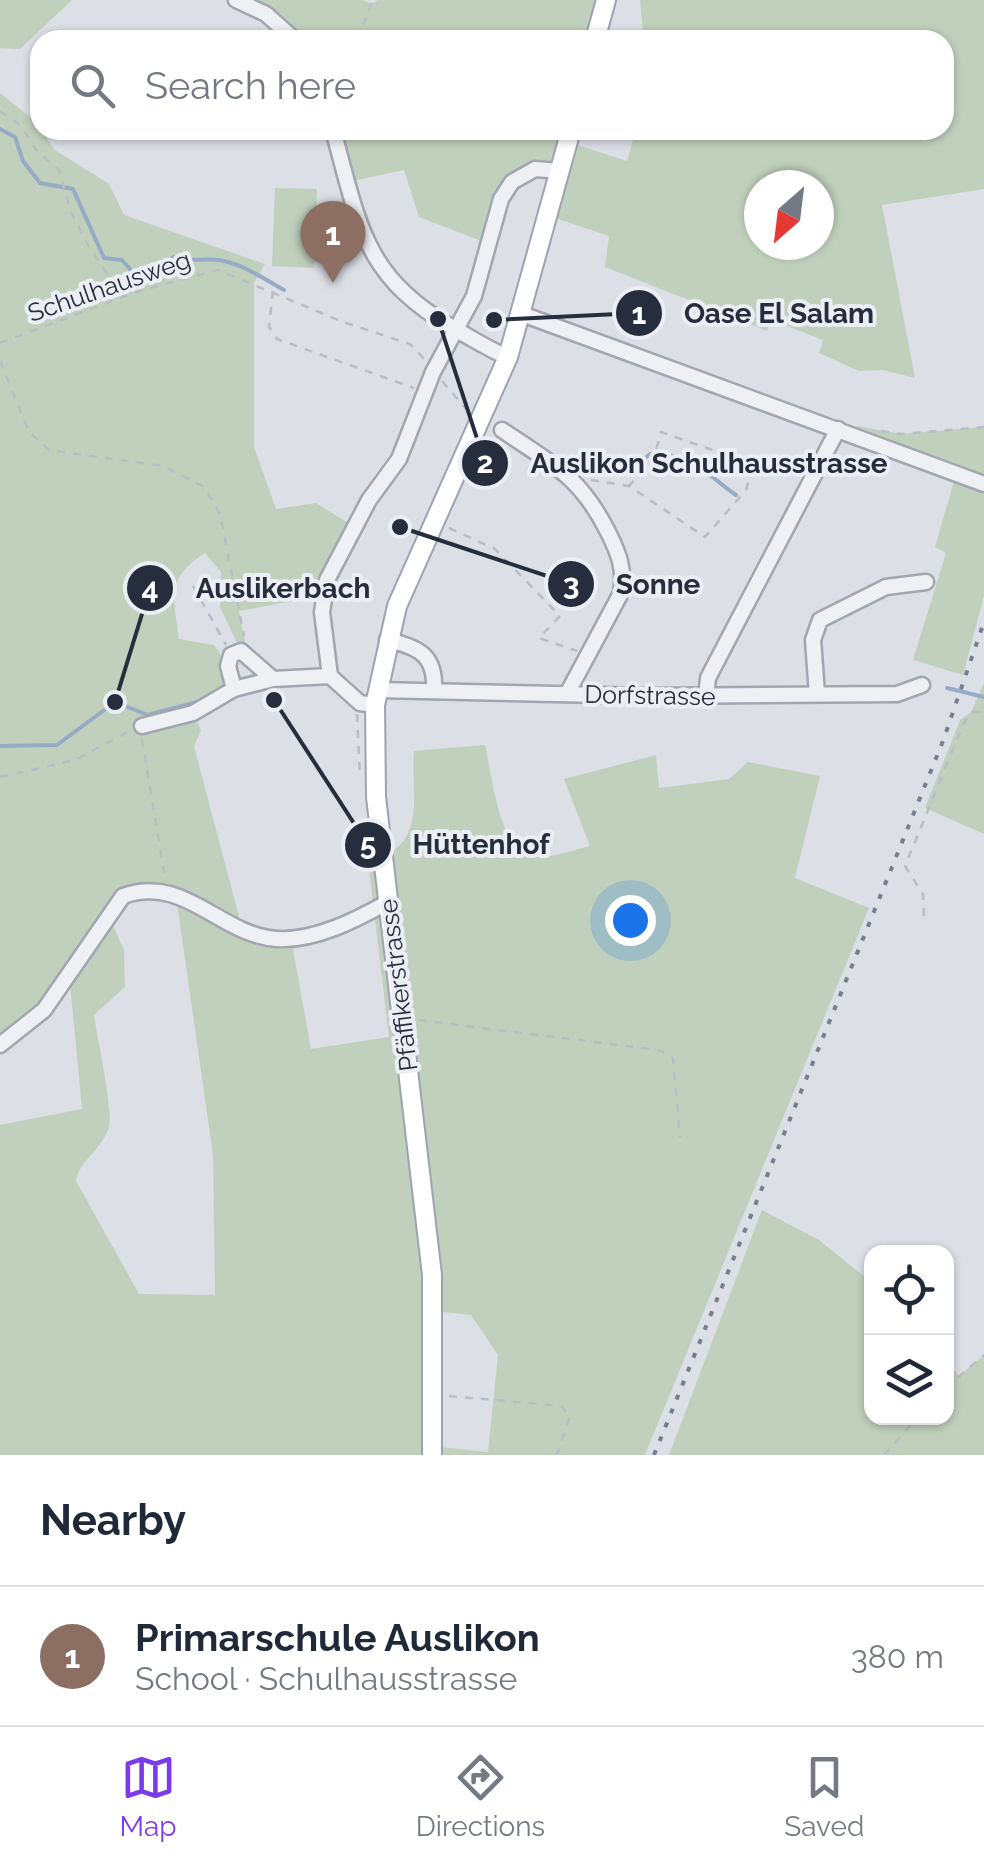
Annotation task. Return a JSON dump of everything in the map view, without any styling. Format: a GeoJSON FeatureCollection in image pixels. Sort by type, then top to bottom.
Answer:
{"type":"FeatureCollection","features":[{"type":"Feature","properties":{"kind":"main road"},"geometry":{"type":"LineString","coordinates":[[597,30],[604,0]]}},
{"type":"Feature","properties":{"kind":"main road","name":"Pfäffikerstrasse"},"geometry":{"type":"LineString","coordinates":[[432,1455],[432,1275],[374,784],[371,699],[388,640],[448,486],[484,418],[508,357],[568,140]]}},
{"type":"Feature","properties":{"kind":"street"},"geometry":{"type":"LineString","coordinates":[[236,0],[266,14],[284,30]]}},
{"type":"Feature","properties":{"kind":"street"},"geometry":{"type":"LineString","coordinates":[[336,140],[359,224],[381,268],[403,296],[508,357]]}},
{"type":"Feature","properties":{"kind":"street"},"geometry":{"type":"LineString","coordinates":[[330,676],[322,612],[327,580],[369,500],[398,458],[433,372],[474,296],[505,190],[535,169],[560,171]]}},
{"type":"Feature","properties":{"kind":"street"},"geometry":{"type":"LineString","coordinates":[[522,314],[984,484]]}},
{"type":"Feature","properties":{"kind":"street"},"geometry":{"type":"LineString","coordinates":[[706,696],[708,678],[838,429]]}},
{"type":"Feature","properties":{"kind":"street"},"geometry":{"type":"LineString","coordinates":[[502,430],[584,489],[619,554],[624,574],[620,593],[568,694]]}},
{"type":"Feature","properties":{"kind":"street"},"geometry":{"type":"LineString","coordinates":[[817,694],[814,640],[820,620],[886,587],[926,582]]}},
{"type":"Feature","properties":{"kind":"street"},"geometry":{"type":"LineString","coordinates":[[388,640],[410,644],[430,659],[435,669],[434,691]]}},
{"type":"Feature","properties":{"kind":"street"},"geometry":{"type":"LineString","coordinates":[[234,689],[228,666],[231,655],[247,652],[273,679]]}},
{"type":"Feature","properties":{"kind":"street"},"geometry":{"type":"LineString","coordinates":[[142,726],[193,713],[234,689],[273,679],[330,676],[371,699]]}},
{"type":"Feature","properties":{"kind":"street","name":"Dorfstrasse"},"geometry":{"type":"LineString","coordinates":[[371,699],[434,691],[706,696],[897,694],[922,685]]}},
{"type":"Feature","properties":{"kind":"street"},"geometry":{"type":"LineString","coordinates":[[0,1046],[44,1010],[123,896],[162,889],[242,928],[275,939],[345,924],[388,902]]}},
{"type":"Feature","properties":{"kind":"path"},"geometry":{"type":"LineString","coordinates":[[361,30],[374,0]]}},
{"type":"Feature","properties":{"kind":"path"},"geometry":{"type":"LineString","coordinates":[[0,111],[30,138]]}},
{"type":"Feature","properties":{"kind":"path"},"geometry":{"type":"LineString","coordinates":[[32,140],[63,179],[90,249],[106,272],[132,294]]}},
{"type":"Feature","properties":{"kind":"path","name":"Schulhausweg"},"geometry":{"type":"LineString","coordinates":[[0,343],[132,294],[218,270],[342,322],[410,344],[463,407],[484,418]]}},
{"type":"Feature","properties":{"kind":"path"},"geometry":{"type":"LineString","coordinates":[[273,291],[269,327],[277,339],[424,392]]}},
{"type":"Feature","properties":{"kind":"path"},"geometry":{"type":"LineString","coordinates":[[0,360],[30,432],[49,450],[163,466],[204,486],[220,514],[247,652]]}},
{"type":"Feature","properties":{"kind":"path"},"geometry":{"type":"LineString","coordinates":[[878,430],[902,434],[984,427]]}},
{"type":"Feature","properties":{"kind":"path"},"geometry":{"type":"LineString","coordinates":[[584,489],[592,479],[628,486],[702,538],[711,535],[746,490],[751,471],[718,452],[662,432],[654,457],[628,486]]}},
{"type":"Feature","properties":{"kind":"path"},"geometry":{"type":"LineString","coordinates":[[449,528],[495,549],[560,616],[539,638],[588,655]]}},
{"type":"Feature","properties":{"kind":"path"},"geometry":{"type":"LineString","coordinates":[[193,586],[231,655]]}},
{"type":"Feature","properties":{"kind":"path"},"geometry":{"type":"LineString","coordinates":[[361,789],[356,716],[371,699]]}},
{"type":"Feature","properties":{"kind":"path"},"geometry":{"type":"LineString","coordinates":[[924,916],[922,894],[905,866],[963,726],[971,712],[984,712]]}},
{"type":"Feature","properties":{"kind":"path"},"geometry":{"type":"LineString","coordinates":[[0,777],[75,760],[142,726],[167,872],[162,889]]}},
{"type":"Feature","properties":{"kind":"path"},"geometry":{"type":"LineString","coordinates":[[417,1020],[659,1050],[672,1058],[676,1070],[680,1138]]}},
{"type":"Feature","properties":{"kind":"path"},"geometry":{"type":"LineString","coordinates":[[954,1381],[984,1355]]}},
{"type":"Feature","properties":{"kind":"path"},"geometry":{"type":"LineString","coordinates":[[447,1396],[561,1406],[570,1416],[557,1455]]}},
{"type":"Feature","properties":{"kind":"path"},"geometry":{"type":"LineString","coordinates":[[884,1455],[911,1425]]}},
{"type":"Feature","properties":{"kind":"green space"},"geometry":{"type":"Polygon","coordinates":[[[0,0],[72,0],[40,30],[30,30],[30,40],[20,49],[0,48],[0,0]]]}},
{"type":"Feature","properties":{"kind":"green space"},"geometry":{"type":"Polygon","coordinates":[[[236,0],[363,0],[372,4],[378,0],[602,0],[597,30],[280,30],[236,0]]]}},
{"type":"Feature","properties":{"kind":"green space"},"geometry":{"type":"Polygon","coordinates":[[[640,0],[984,0],[984,189],[882,205],[915,378],[883,370],[859,371],[819,353],[823,340],[772,320],[767,331],[605,267],[609,236],[549,216],[560,172],[547,168],[512,182],[489,244],[419,217],[404,170],[348,182],[336,140],[568,142],[627,161],[633,140],[954,140],[954,30],[643,30],[640,0]]]}},
{"type":"Feature","properties":{"kind":"green space"},"geometry":{"type":"Polygon","coordinates":[[[0,93],[30,117],[30,140],[48,140],[55,150],[109,184],[124,215],[265,264],[254,283],[254,447],[276,509],[316,503],[355,527],[324,595],[239,611],[247,652],[241,651],[220,607],[221,572],[205,553],[184,571],[174,599],[179,639],[214,645],[228,666],[234,689],[193,713],[201,730],[194,746],[242,928],[291,938],[311,1049],[389,1037],[364,826],[378,822],[383,857],[406,837],[414,812],[414,751],[485,745],[505,828],[522,853],[534,857],[590,846],[564,779],[656,755],[659,788],[729,779],[748,762],[820,776],[795,878],[869,908],[645,1455],[0,1455],[0,1125],[82,1109],[69,973],[44,1010],[0,1045],[0,93]],[[141,889],[107,913],[124,950],[125,987],[94,1015],[107,1089],[109,1127],[76,1181],[139,1294],[215,1295],[213,1155],[176,896],[141,889]],[[435,1311],[433,1446],[488,1452],[498,1355],[471,1315],[435,1311]]]}},
{"type":"Feature","properties":{"kind":"green space"},"geometry":{"type":"Polygon","coordinates":[[[275,188],[317,189],[314,268],[272,266],[275,188]]]}},
{"type":"Feature","properties":{"kind":"green space"},"geometry":{"type":"Polygon","coordinates":[[[857,426],[901,434],[984,427],[984,596],[963,675],[913,660],[946,553],[935,547],[956,474],[849,433],[857,426]]]}},
{"type":"Feature","properties":{"kind":"green space"},"geometry":{"type":"Polygon","coordinates":[[[984,683],[984,834],[925,808],[960,720],[971,712],[984,683]]]}},
{"type":"Feature","properties":{"kind":"green space"},"geometry":{"type":"Polygon","coordinates":[[[762,1210],[819,1240],[864,1276],[864,1425],[954,1425],[954,1370],[959,1376],[984,1355],[984,1455],[669,1455],[762,1210]]]}},
{"type":"Feature","properties":{"kind":"waterway"},"geometry":{"type":"LineString","coordinates":[[0,129],[15,137],[23,161],[40,183],[73,189],[104,258],[122,260],[136,276],[146,277],[174,257],[224,261],[284,290]]}},
{"type":"Feature","properties":{"kind":"waterway"},"geometry":{"type":"LineString","coordinates":[[615,468],[638,464],[650,454],[678,457],[698,466],[736,495]]}},
{"type":"Feature","properties":{"kind":"waterway"},"geometry":{"type":"LineString","coordinates":[[947,688],[984,697]]}},
{"type":"Feature","properties":{"kind":"waterway"},"geometry":{"type":"LineString","coordinates":[[0,746],[57,745],[115,702],[148,715],[197,702]]}},
{"type":"Feature","properties":{"kind":"railway"},"geometry":{"type":"LineString","coordinates":[[654,1455],[943,741],[984,622]]}},
{"type":"Feature","properties":{"kind":"place","name":"Primarschule Auslikon"},"geometry":{"type":"Point","coordinates":[333,283]}},
{"type":"Feature","properties":{"kind":"place","name":"Auslikon Schulhausstrasse"},"geometry":{"type":"Point","coordinates":[438,319]}},
{"type":"Feature","properties":{"kind":"place","name":"Oase El Salam"},"geometry":{"type":"Point","coordinates":[494,320]}},
{"type":"Feature","properties":{"kind":"place","name":"Sonne"},"geometry":{"type":"Point","coordinates":[400,527]}},
{"type":"Feature","properties":{"kind":"place","name":"Hüttenhof"},"geometry":{"type":"Point","coordinates":[274,700]}},
{"type":"Feature","properties":{"kind":"place","name":"Auslikerbach"},"geometry":{"type":"Point","coordinates":[115,702]}}]}
